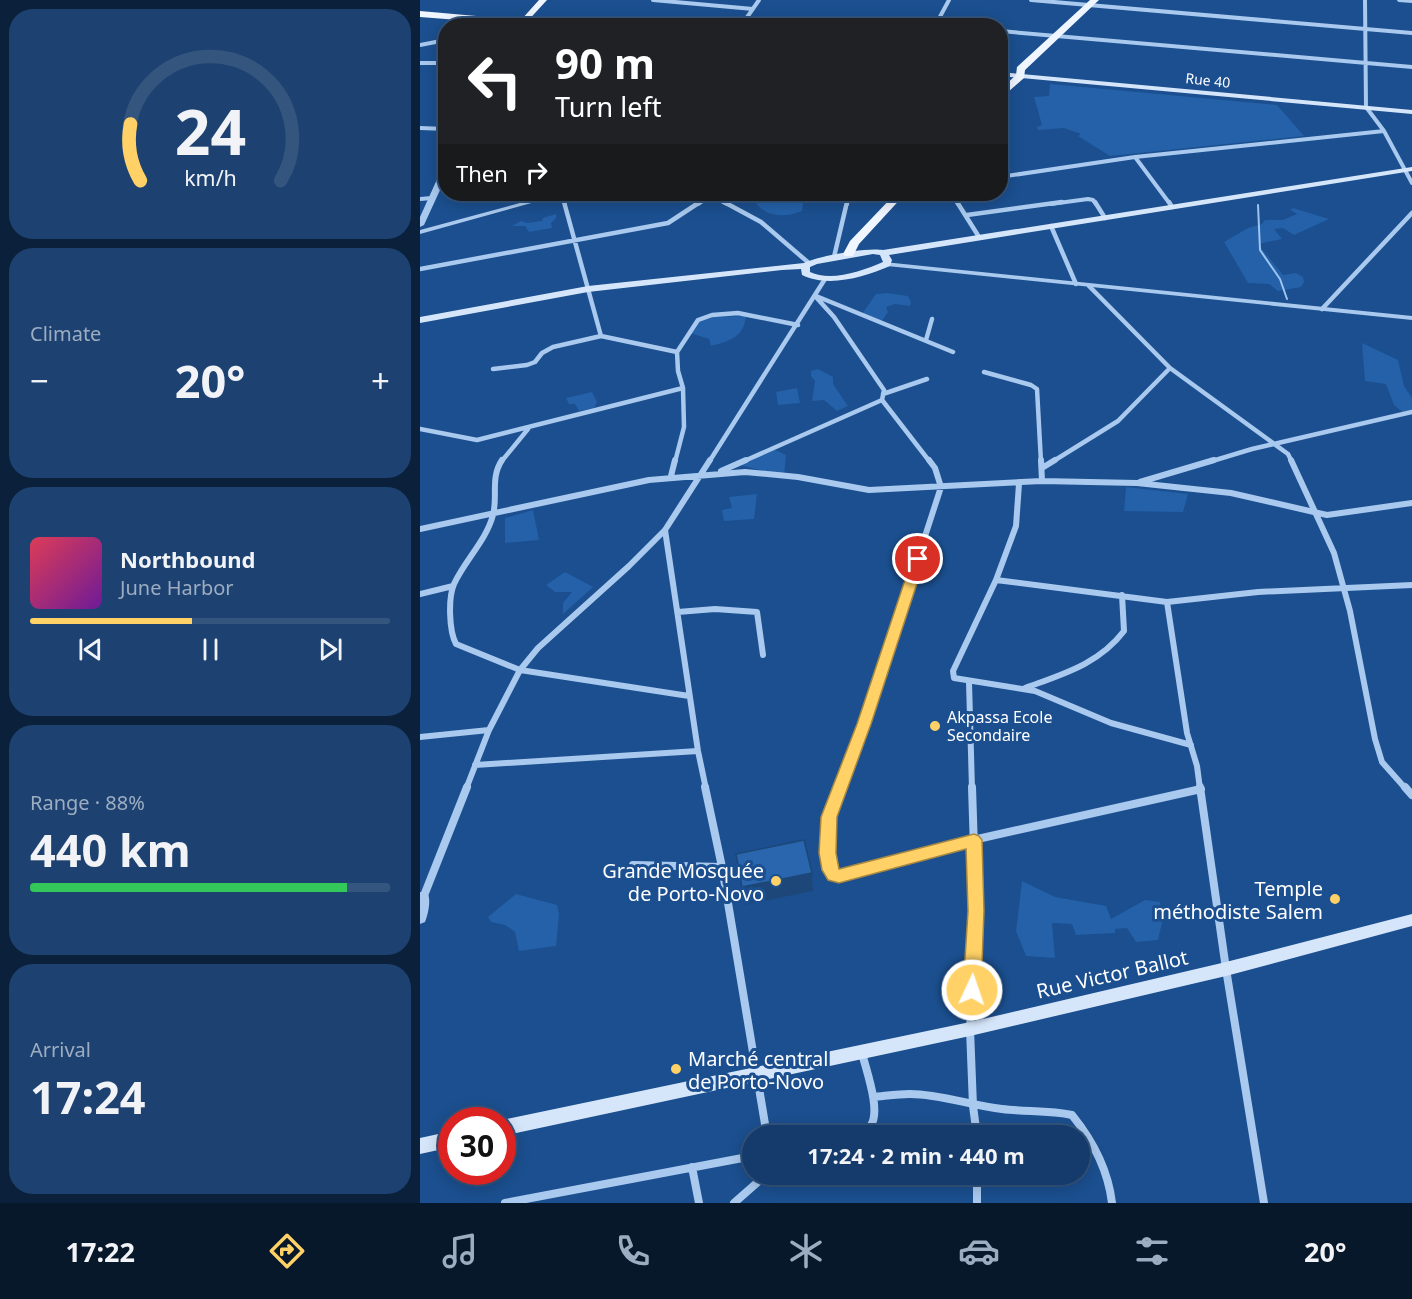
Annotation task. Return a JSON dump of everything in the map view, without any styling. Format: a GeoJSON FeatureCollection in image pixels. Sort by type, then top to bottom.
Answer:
{"type":"FeatureCollection","features":[{"type":"Feature","properties":{"kind":"main road"},"geometry":{"type":"LineString","coordinates":[[527,18],[543,0]]}},
{"type":"Feature","properties":{"kind":"main road"},"geometry":{"type":"LineString","coordinates":[[1008,88],[1096,3]]}},
{"type":"Feature","properties":{"kind":"main road"},"geometry":{"type":"LineString","coordinates":[[420,14],[466,18]]}},
{"type":"Feature","properties":{"kind":"main road"},"geometry":{"type":"LineString","coordinates":[[420,19],[438,21]]}},
{"type":"Feature","properties":{"kind":"main road","name":"Rue 40"},"geometry":{"type":"LineString","coordinates":[[1008,69],[1366,104],[1412,106]]}},
{"type":"Feature","properties":{"kind":"main road","name":"Rue 40"},"geometry":{"type":"LineString","coordinates":[[1008,73],[1024,72]]}},
{"type":"Feature","properties":{"kind":"main road","name":"Rue 40"},"geometry":{"type":"LineString","coordinates":[[1366,104],[1412,112]]}},
{"type":"Feature","properties":{"kind":"main road"},"geometry":{"type":"LineString","coordinates":[[420,320],[588,289],[808,265],[849,254],[873,251],[883,253],[1408,170]]}},
{"type":"Feature","properties":{"kind":"main road"},"geometry":{"type":"LineString","coordinates":[[849,254],[858,238],[893,201]]}},
{"type":"Feature","properties":{"kind":"main road"},"geometry":{"type":"LineString","coordinates":[[808,265],[805,270],[808,275],[825,279],[887,264],[888,260],[883,253]]}},
{"type":"Feature","properties":{"kind":"main road","name":"Rue Victor Ballot"},"geometry":{"type":"LineString","coordinates":[[516,1125],[970,1029],[1226,969],[1412,920]]}},
{"type":"Feature","properties":{"kind":"main road"},"geometry":{"type":"LineString","coordinates":[[420,1146],[438,1142]]}},
{"type":"Feature","properties":{"kind":"street"},"geometry":{"type":"LineString","coordinates":[[652,0],[753,9]]}},
{"type":"Feature","properties":{"kind":"street"},"geometry":{"type":"LineString","coordinates":[[747,18],[759,0]]}},
{"type":"Feature","properties":{"kind":"street"},"geometry":{"type":"LineString","coordinates":[[939,18],[949,0]]}},
{"type":"Feature","properties":{"kind":"street"},"geometry":{"type":"LineString","coordinates":[[1031,0],[1096,3],[1412,33]]}},
{"type":"Feature","properties":{"kind":"street"},"geometry":{"type":"LineString","coordinates":[[1365,0],[1366,104],[1408,170],[1412,183]]}},
{"type":"Feature","properties":{"kind":"street"},"geometry":{"type":"LineString","coordinates":[[1399,0],[1412,1]]}},
{"type":"Feature","properties":{"kind":"street"},"geometry":{"type":"LineString","coordinates":[[1008,32],[1412,67]]}},
{"type":"Feature","properties":{"kind":"street"},"geometry":{"type":"LineString","coordinates":[[420,45],[438,42]]}},
{"type":"Feature","properties":{"kind":"street"},"geometry":{"type":"LineString","coordinates":[[420,63],[438,63]]}},
{"type":"Feature","properties":{"kind":"street"},"geometry":{"type":"LineString","coordinates":[[420,128],[438,129]]}},
{"type":"Feature","properties":{"kind":"street"},"geometry":{"type":"LineString","coordinates":[[1008,176],[1135,157],[1384,131]]}},
{"type":"Feature","properties":{"kind":"street"},"geometry":{"type":"LineString","coordinates":[[1135,157],[1172,207]]}},
{"type":"Feature","properties":{"kind":"street"},"geometry":{"type":"LineString","coordinates":[[420,225],[438,185]]}},
{"type":"Feature","properties":{"kind":"street"},"geometry":{"type":"LineString","coordinates":[[420,199],[432,198]]}},
{"type":"Feature","properties":{"kind":"street"},"geometry":{"type":"LineString","coordinates":[[967,215],[1091,199],[1106,218]]}},
{"type":"Feature","properties":{"kind":"street"},"geometry":{"type":"LineString","coordinates":[[420,232],[535,201]]}},
{"type":"Feature","properties":{"kind":"street"},"geometry":{"type":"LineString","coordinates":[[563,201],[601,336]]}},
{"type":"Feature","properties":{"kind":"street"},"geometry":{"type":"LineString","coordinates":[[420,269],[668,223],[700,201]]}},
{"type":"Feature","properties":{"kind":"street"},"geometry":{"type":"LineString","coordinates":[[721,201],[761,222],[808,265]]}},
{"type":"Feature","properties":{"kind":"street"},"geometry":{"type":"LineString","coordinates":[[834,257],[847,201]]}},
{"type":"Feature","properties":{"kind":"street"},"geometry":{"type":"LineString","coordinates":[[957,201],[979,237]]}},
{"type":"Feature","properties":{"kind":"street"},"geometry":{"type":"LineString","coordinates":[[1322,309],[1412,213]]}},
{"type":"Feature","properties":{"kind":"street"},"geometry":{"type":"LineString","coordinates":[[1051,226],[1076,284]]}},
{"type":"Feature","properties":{"kind":"street"},"geometry":{"type":"LineString","coordinates":[[887,264],[1412,318]]}},
{"type":"Feature","properties":{"kind":"street"},"geometry":{"type":"LineString","coordinates":[[420,918],[421,897],[489,730],[520,670],[538,648],[629,566],[665,530],[798,325],[825,279]]}},
{"type":"Feature","properties":{"kind":"street"},"geometry":{"type":"LineString","coordinates":[[1089,286],[1170,368],[1288,454],[1334,553],[1342,589],[1350,611],[1375,739],[1382,762],[1412,795]]}},
{"type":"Feature","properties":{"kind":"street"},"geometry":{"type":"LineString","coordinates":[[815,296],[952,352]]}},
{"type":"Feature","properties":{"kind":"street"},"geometry":{"type":"LineString","coordinates":[[815,296],[834,316],[863,357],[869,371],[882,386],[883,397],[935,468],[941,480],[941,487],[864,724],[829,817],[830,870],[834,875],[839,876],[974,840],[1201,789]]}},
{"type":"Feature","properties":{"kind":"street"},"geometry":{"type":"LineString","coordinates":[[671,476],[684,427],[683,388],[678,371],[677,352],[698,320],[712,315],[752,314],[798,325]]}},
{"type":"Feature","properties":{"kind":"street"},"geometry":{"type":"LineString","coordinates":[[926,340],[932,319]]}},
{"type":"Feature","properties":{"kind":"street"},"geometry":{"type":"LineString","coordinates":[[493,369],[524,366],[535,362],[542,353],[553,347],[601,336],[677,352]]}},
{"type":"Feature","properties":{"kind":"street"},"geometry":{"type":"LineString","coordinates":[[1042,468],[1118,421],[1170,368]]}},
{"type":"Feature","properties":{"kind":"street"},"geometry":{"type":"LineString","coordinates":[[984,372],[1031,385],[1036,389],[1042,481]]}},
{"type":"Feature","properties":{"kind":"street"},"geometry":{"type":"LineString","coordinates":[[715,474],[927,379]]}},
{"type":"Feature","properties":{"kind":"street"},"geometry":{"type":"LineString","coordinates":[[420,429],[467,441],[528,429],[683,388]]}},
{"type":"Feature","properties":{"kind":"street"},"geometry":{"type":"LineString","coordinates":[[1137,483],[1275,443],[1412,412]]}},
{"type":"Feature","properties":{"kind":"street"},"geometry":{"type":"LineString","coordinates":[[528,429],[500,463],[495,479],[493,514],[477,549],[453,586],[450,617],[456,644],[520,670],[689,696]]}},
{"type":"Feature","properties":{"kind":"street"},"geometry":{"type":"LineString","coordinates":[[420,529],[671,476],[715,474],[765,473],[869,490],[1019,484],[1042,481],[1137,483],[1231,493],[1315,512],[1335,514],[1412,503]]}},
{"type":"Feature","properties":{"kind":"street"},"geometry":{"type":"LineString","coordinates":[[1019,484],[1016,526],[996,580],[953,671],[954,678],[969,682],[1024,688],[1060,698],[1114,724],[1191,745]]}},
{"type":"Feature","properties":{"kind":"street"},"geometry":{"type":"LineString","coordinates":[[665,530],[698,751],[722,867],[765,1125]]}},
{"type":"Feature","properties":{"kind":"street"},"geometry":{"type":"LineString","coordinates":[[996,580],[1167,602],[1258,592],[1412,585]]}},
{"type":"Feature","properties":{"kind":"street"},"geometry":{"type":"LineString","coordinates":[[420,594],[453,586]]}},
{"type":"Feature","properties":{"kind":"street"},"geometry":{"type":"LineString","coordinates":[[1024,688],[1073,671],[1107,652],[1124,631],[1122,595]]}},
{"type":"Feature","properties":{"kind":"street"},"geometry":{"type":"LineString","coordinates":[[1167,602],[1191,745],[1201,789],[1226,969],[1264,1203]]}},
{"type":"Feature","properties":{"kind":"street"},"geometry":{"type":"LineString","coordinates":[[678,612],[715,609],[757,612],[763,656]]}},
{"type":"Feature","properties":{"kind":"street"},"geometry":{"type":"LineString","coordinates":[[969,682],[976,911],[970,1029],[976,1125]]}},
{"type":"Feature","properties":{"kind":"street"},"geometry":{"type":"LineString","coordinates":[[420,736],[489,730]]}},
{"type":"Feature","properties":{"kind":"street"},"geometry":{"type":"LineString","coordinates":[[475,765],[698,751]]}},
{"type":"Feature","properties":{"kind":"street"},"geometry":{"type":"LineString","coordinates":[[633,865],[722,867]]}},
{"type":"Feature","properties":{"kind":"street"},"geometry":{"type":"LineString","coordinates":[[862,1051],[873,1097],[871,1125]]}},
{"type":"Feature","properties":{"kind":"street"},"geometry":{"type":"LineString","coordinates":[[873,1097],[911,1094],[944,1098],[973,1106],[1024,1112],[1059,1112],[1072,1115],[1098,1154],[1111,1189],[1112,1203]]}},
{"type":"Feature","properties":{"kind":"street"},"geometry":{"type":"LineString","coordinates":[[505,1203],[742,1158]]}},
{"type":"Feature","properties":{"kind":"street"},"geometry":{"type":"LineString","coordinates":[[692,1167],[699,1203]]}},
{"type":"Feature","properties":{"kind":"street"},"geometry":{"type":"LineString","coordinates":[[734,1203],[754,1185]]}},
{"type":"Feature","properties":{"kind":"street"},"geometry":{"type":"LineString","coordinates":[[977,1185],[977,1203]]}},
{"type":"Feature","properties":{"kind":"shaded area"},"geometry":{"type":"Polygon","coordinates":[[[1050,84],[1277,105],[1304,136],[1110,156],[1078,136],[1081,134],[1064,128],[1038,130],[1037,127],[1042,125],[1034,97],[1049,96],[1050,84]]]}},
{"type":"Feature","properties":{"kind":"shaded area"},"geometry":{"type":"Polygon","coordinates":[[[755,202],[803,203],[802,211],[779,215],[766,212],[755,202]]]}},
{"type":"Feature","properties":{"kind":"shaded area"},"geometry":{"type":"Polygon","coordinates":[[[1293,208],[1329,219],[1294,235],[1283,228],[1274,229],[1282,239],[1258,244],[1283,275],[1296,273],[1303,277],[1304,282],[1301,287],[1278,291],[1269,284],[1248,283],[1224,242],[1248,228],[1262,224],[1265,220],[1283,220],[1297,214],[1290,210],[1293,208]]]}},
{"type":"Feature","properties":{"kind":"shaded area"},"geometry":{"type":"Polygon","coordinates":[[[556,214],[556,218],[551,223],[552,228],[529,232],[525,226],[512,226],[521,221],[527,223],[542,221],[543,218],[556,214]]]}},
{"type":"Feature","properties":{"kind":"shaded area"},"geometry":{"type":"Polygon","coordinates":[[[876,294],[908,296],[910,306],[895,304],[886,307],[888,312],[881,322],[862,314],[876,294]]]}},
{"type":"Feature","properties":{"kind":"shaded area"},"geometry":{"type":"Polygon","coordinates":[[[746,316],[742,329],[735,337],[718,344],[711,346],[709,339],[690,333],[698,320],[704,317],[746,316]]]}},
{"type":"Feature","properties":{"kind":"shaded area"},"geometry":{"type":"Polygon","coordinates":[[[1362,343],[1398,360],[1404,386],[1412,398],[1412,411],[1405,414],[1394,405],[1386,384],[1365,381],[1362,343]]]}},
{"type":"Feature","properties":{"kind":"shaded area"},"geometry":{"type":"Polygon","coordinates":[[[818,369],[833,377],[833,384],[848,406],[837,411],[824,400],[812,401],[815,381],[811,376],[811,371],[818,369]]]}},
{"type":"Feature","properties":{"kind":"shaded area"},"geometry":{"type":"Polygon","coordinates":[[[797,388],[800,403],[778,405],[776,392],[797,388]]]}},
{"type":"Feature","properties":{"kind":"shaded area"},"geometry":{"type":"Polygon","coordinates":[[[592,392],[597,402],[594,408],[579,411],[575,404],[569,404],[566,398],[592,392]]]}},
{"type":"Feature","properties":{"kind":"shaded area"},"geometry":{"type":"Polygon","coordinates":[[[771,448],[786,455],[784,476],[736,464],[771,448]]]}},
{"type":"Feature","properties":{"kind":"shaded area"},"geometry":{"type":"Polygon","coordinates":[[[1126,487],[1188,494],[1183,512],[1124,511],[1126,487]]]}},
{"type":"Feature","properties":{"kind":"shaded area"},"geometry":{"type":"Polygon","coordinates":[[[757,494],[754,519],[724,521],[722,510],[732,508],[729,497],[757,494]]]}},
{"type":"Feature","properties":{"kind":"shaded area"},"geometry":{"type":"Polygon","coordinates":[[[533,510],[539,540],[505,543],[505,518],[533,510]]]}},
{"type":"Feature","properties":{"kind":"shaded area"},"geometry":{"type":"Polygon","coordinates":[[[565,572],[593,587],[563,614],[563,603],[572,592],[555,592],[546,585],[565,572]]]}},
{"type":"Feature","properties":{"kind":"shaded area"},"geometry":{"type":"Polygon","coordinates":[[[1022,881],[1055,897],[1106,906],[1111,919],[1145,900],[1160,902],[1163,918],[1158,940],[1136,942],[1127,928],[1115,929],[1115,933],[1076,935],[1072,924],[1052,923],[1055,958],[1026,956],[1016,931],[1022,881]]]}},
{"type":"Feature","properties":{"kind":"shaded area"},"geometry":{"type":"Polygon","coordinates":[[[516,894],[557,905],[559,914],[556,946],[519,951],[515,932],[505,925],[491,922],[488,917],[516,894]]]}},
{"type":"Feature","properties":{"kind":"building"},"geometry":{"type":"Polygon","coordinates":[[[804,840],[812,873],[742,887],[736,854],[804,840]]]}},
{"type":"Feature","properties":{"kind":"waterway"},"geometry":{"type":"LineString","coordinates":[[1258,205],[1260,250],[1280,279],[1287,299]]}},
{"type":"Feature","properties":{"kind":"place","name":"Akpassa Ecole Secondaire"},"geometry":{"type":"Point","coordinates":[935,726]}},
{"type":"Feature","properties":{"kind":"place","name":"Grande Mosquée de Porto-Novo"},"geometry":{"type":"Point","coordinates":[776,881]}},
{"type":"Feature","properties":{"kind":"place","name":"Temple méthodiste Salem"},"geometry":{"type":"Point","coordinates":[1335,899]}},
{"type":"Feature","properties":{"kind":"place","name":"Marché central de Porto-Novo"},"geometry":{"type":"Point","coordinates":[676,1069]}},
{"type":"Feature","properties":{"kind":"route"},"geometry":{"type":"LineString","coordinates":[[918,559],[864,724],[829,817],[830,870],[834,875],[839,876],[974,840],[976,911],[972,990]]}}]}
